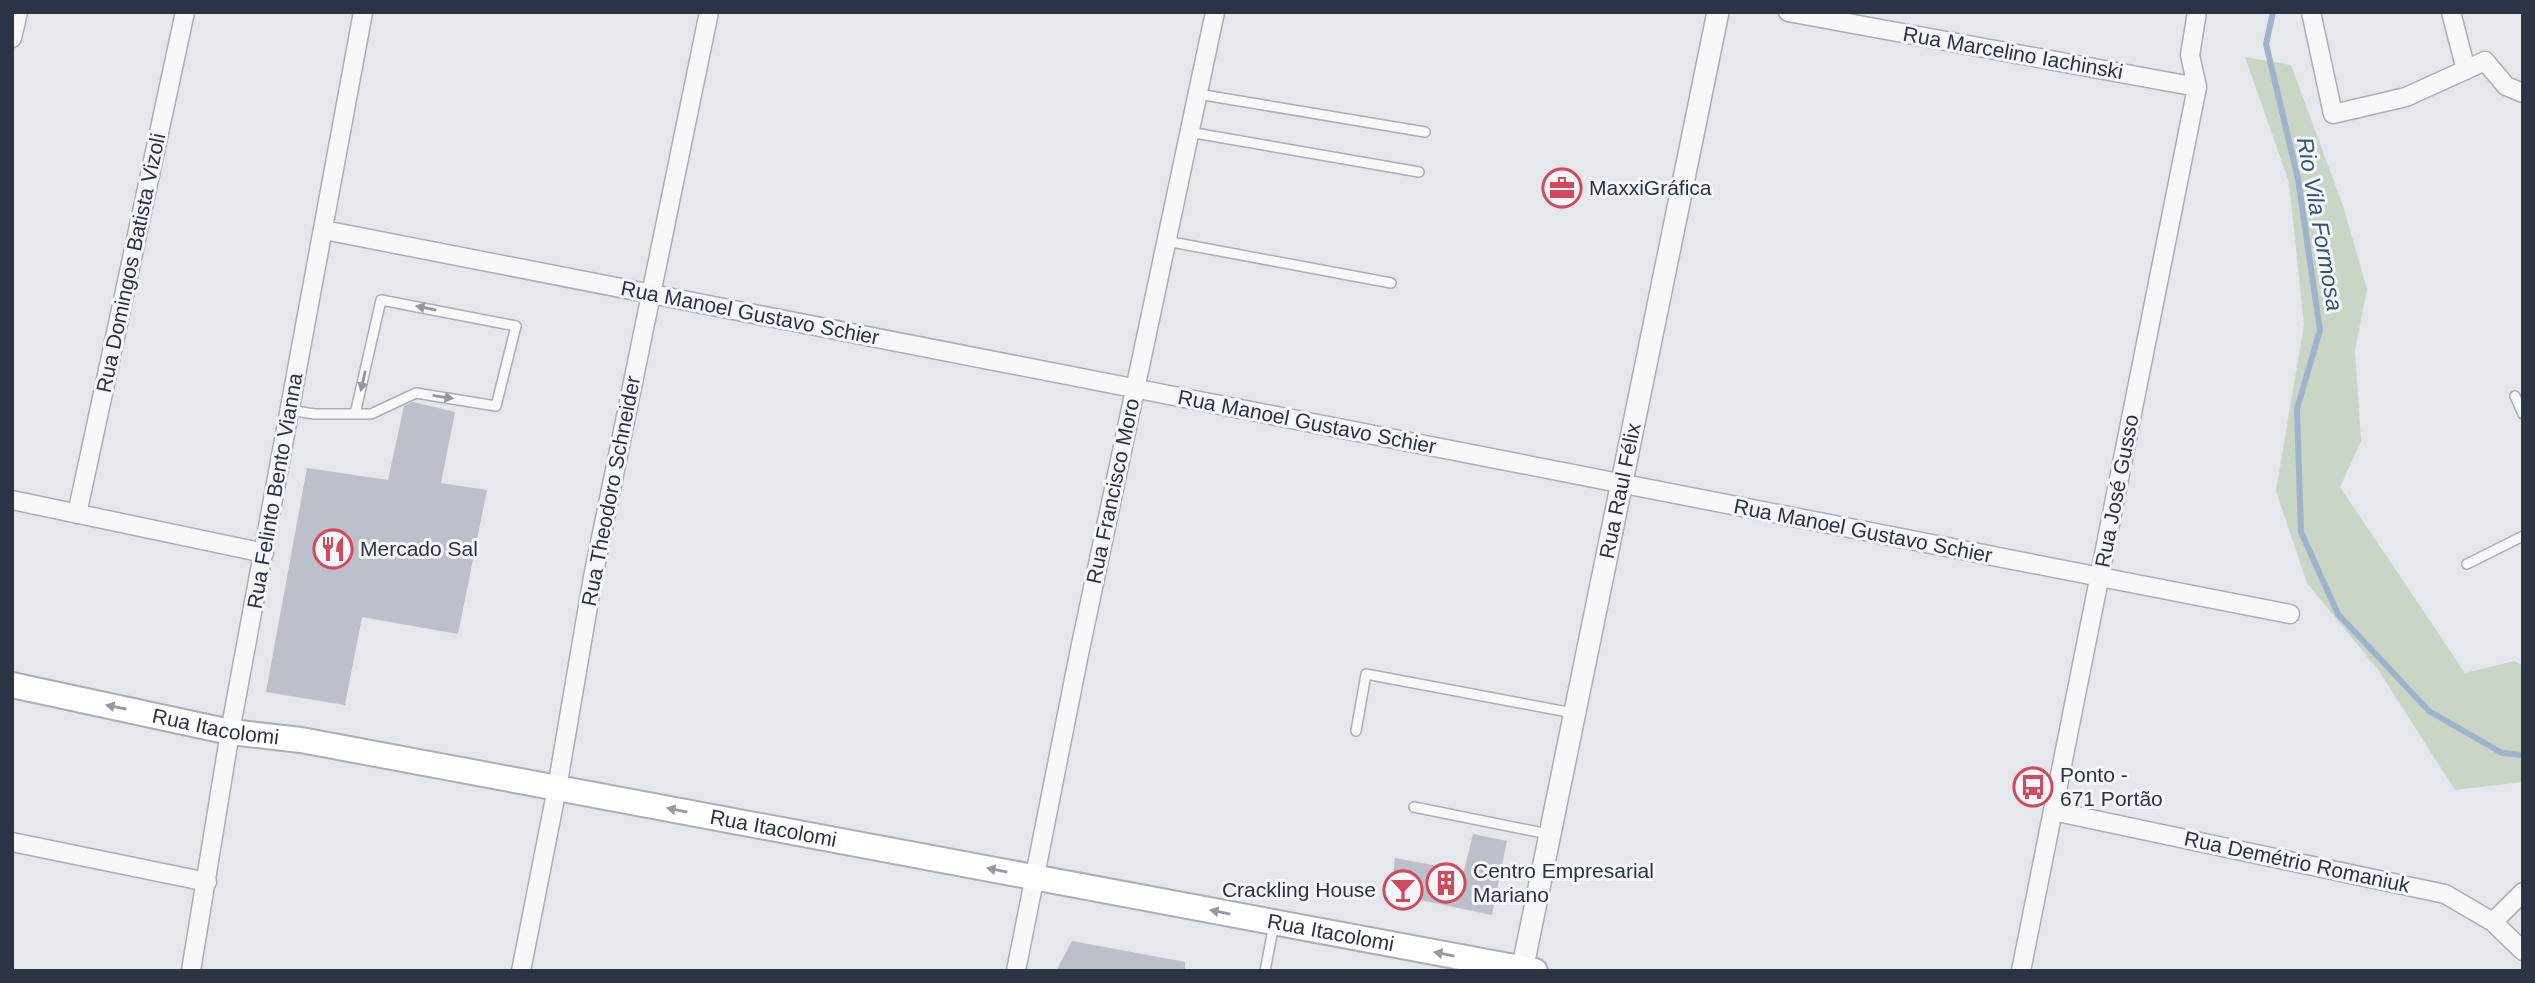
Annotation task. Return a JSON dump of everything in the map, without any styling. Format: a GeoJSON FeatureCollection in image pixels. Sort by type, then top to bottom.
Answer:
{"type":"FeatureCollection","features":[{"type":"Feature","properties":{"kind":"main road","name":"Rua Itacolomi"},"geometry":{"type":"LineString","coordinates":[[12,685],[230,732],[301,740],[1527,970]]}},
{"type":"Feature","properties":{"kind":"street"},"geometry":{"type":"LineString","coordinates":[[12,38],[18,12]]}},
{"type":"Feature","properties":{"kind":"street","name":"Rua Domingos Batista Vizoli"},"geometry":{"type":"LineString","coordinates":[[77,514],[185,12]]}},
{"type":"Feature","properties":{"kind":"street","name":"Rua Felinto Bento Vianna"},"geometry":{"type":"LineString","coordinates":[[191,971],[230,732],[363,12]]}},
{"type":"Feature","properties":{"kind":"street","name":"Rua Theodoro Schneider"},"geometry":{"type":"LineString","coordinates":[[521,971],[557,788],[593,577],[709,12]]}},
{"type":"Feature","properties":{"kind":"street","name":"Rua Francisco Moro"},"geometry":{"type":"LineString","coordinates":[[1016,971],[1215,12]]}},
{"type":"Feature","properties":{"kind":"street","name":"Rua Raul Félix"},"geometry":{"type":"LineString","coordinates":[[1527,970],[1550,835],[1718,12]]}},
{"type":"Feature","properties":{"kind":"street","name":"Rua Marcelino Iachinski"},"geometry":{"type":"LineString","coordinates":[[1788,12],[2197,87]]}},
{"type":"Feature","properties":{"kind":"street","name":"Rua José Gusso"},"geometry":{"type":"LineString","coordinates":[[2021,971],[2197,87],[2190,55],[2197,12]]}},
{"type":"Feature","properties":{"kind":"street"},"geometry":{"type":"LineString","coordinates":[[2311,12],[2333,114],[2406,97],[2485,61],[2506,86],[2523,93]]}},
{"type":"Feature","properties":{"kind":"street"},"geometry":{"type":"LineString","coordinates":[[2451,12],[2466,70]]}},
{"type":"Feature","properties":{"kind":"street","name":"Rua Manoel Gustavo Schier"},"geometry":{"type":"LineString","coordinates":[[324,230],[2290,614]]}},
{"type":"Feature","properties":{"kind":"street"},"geometry":{"type":"LineString","coordinates":[[12,500],[264,553]]}},
{"type":"Feature","properties":{"kind":"street","name":"Rua Demétrio Romaniuk"},"geometry":{"type":"LineString","coordinates":[[2053,811],[2424,889],[2460,900],[2493,922],[2523,951]]}},
{"type":"Feature","properties":{"kind":"street"},"geometry":{"type":"LineString","coordinates":[[12,842],[206,882]]}},
{"type":"Feature","properties":{"kind":"street"},"geometry":{"type":"LineString","coordinates":[[2493,922],[2523,891]]}},
{"type":"Feature","properties":{"kind":"lane"},"geometry":{"type":"LineString","coordinates":[[1198,94],[1425,132]]}},
{"type":"Feature","properties":{"kind":"lane"},"geometry":{"type":"LineString","coordinates":[[1189,132],[1419,172]]}},
{"type":"Feature","properties":{"kind":"lane"},"geometry":{"type":"LineString","coordinates":[[1166,242],[1391,283]]}},
{"type":"Feature","properties":{"kind":"lane"},"geometry":{"type":"LineString","coordinates":[[289,410],[355,414],[371,414],[416,393],[496,406],[516,327],[381,300],[355,414]]}},
{"type":"Feature","properties":{"kind":"lane"},"geometry":{"type":"LineString","coordinates":[[2515,396],[2523,414]]}},
{"type":"Feature","properties":{"kind":"lane"},"geometry":{"type":"LineString","coordinates":[[2467,564],[2523,536]]}},
{"type":"Feature","properties":{"kind":"lane"},"geometry":{"type":"LineString","coordinates":[[1356,731],[1366,674],[1575,714]]}},
{"type":"Feature","properties":{"kind":"lane"},"geometry":{"type":"LineString","coordinates":[[1414,807],[1550,835]]}},
{"type":"Feature","properties":{"kind":"lane"},"geometry":{"type":"LineString","coordinates":[[1265,971],[1275,922]]}},
{"type":"Feature","properties":{"kind":"green space"},"geometry":{"type":"Polygon","coordinates":[[[2245,57],[2291,65],[2343,206],[2367,289],[2355,350],[2361,441],[2340,487],[2465,673],[2515,661],[2523,666],[2523,782],[2455,790],[2379,671],[2307,583],[2276,491],[2304,325],[2289,182],[2245,57]]]}},
{"type":"Feature","properties":{"kind":"building"},"geometry":{"type":"Polygon","coordinates":[[[413,402],[455,412],[441,483],[487,490],[458,634],[362,617],[345,705],[266,692],[307,468],[388,480],[404,406],[413,402]]]}},
{"type":"Feature","properties":{"kind":"building","name":"Centro Empresarial Mariano"},"geometry":{"type":"Polygon","coordinates":[[[1473,834],[1507,841],[1492,915],[1391,894],[1395,858],[1464,871],[1473,834]]]}},
{"type":"Feature","properties":{"kind":"building"},"geometry":{"type":"Polygon","coordinates":[[[1072,941],[1185,962],[1185,971],[1056,971],[1072,941]]]}},
{"type":"Feature","properties":{"kind":"waterway","name":"Rio Vila Formosa"},"geometry":{"type":"LineString","coordinates":[[2273,12],[2266,44],[2298,179],[2320,330],[2297,409],[2301,532],[2338,614],[2429,711],[2502,753],[2523,755]]}},
{"type":"Feature","properties":{"kind":"place","name":"MaxxiGráfica"},"geometry":{"type":"Point","coordinates":[1562,188]}},
{"type":"Feature","properties":{"kind":"place","name":"Mercado Sal"},"geometry":{"type":"Point","coordinates":[333,549]}},
{"type":"Feature","properties":{"kind":"place","name":"Ponto - 671 Portão"},"geometry":{"type":"Point","coordinates":[2033,787]}},
{"type":"Feature","properties":{"kind":"place","name":"Centro Empresarial Mariano"},"geometry":{"type":"Point","coordinates":[1446,883]}},
{"type":"Feature","properties":{"kind":"place","name":"Crackling House"},"geometry":{"type":"Point","coordinates":[1403,890]}}]}
